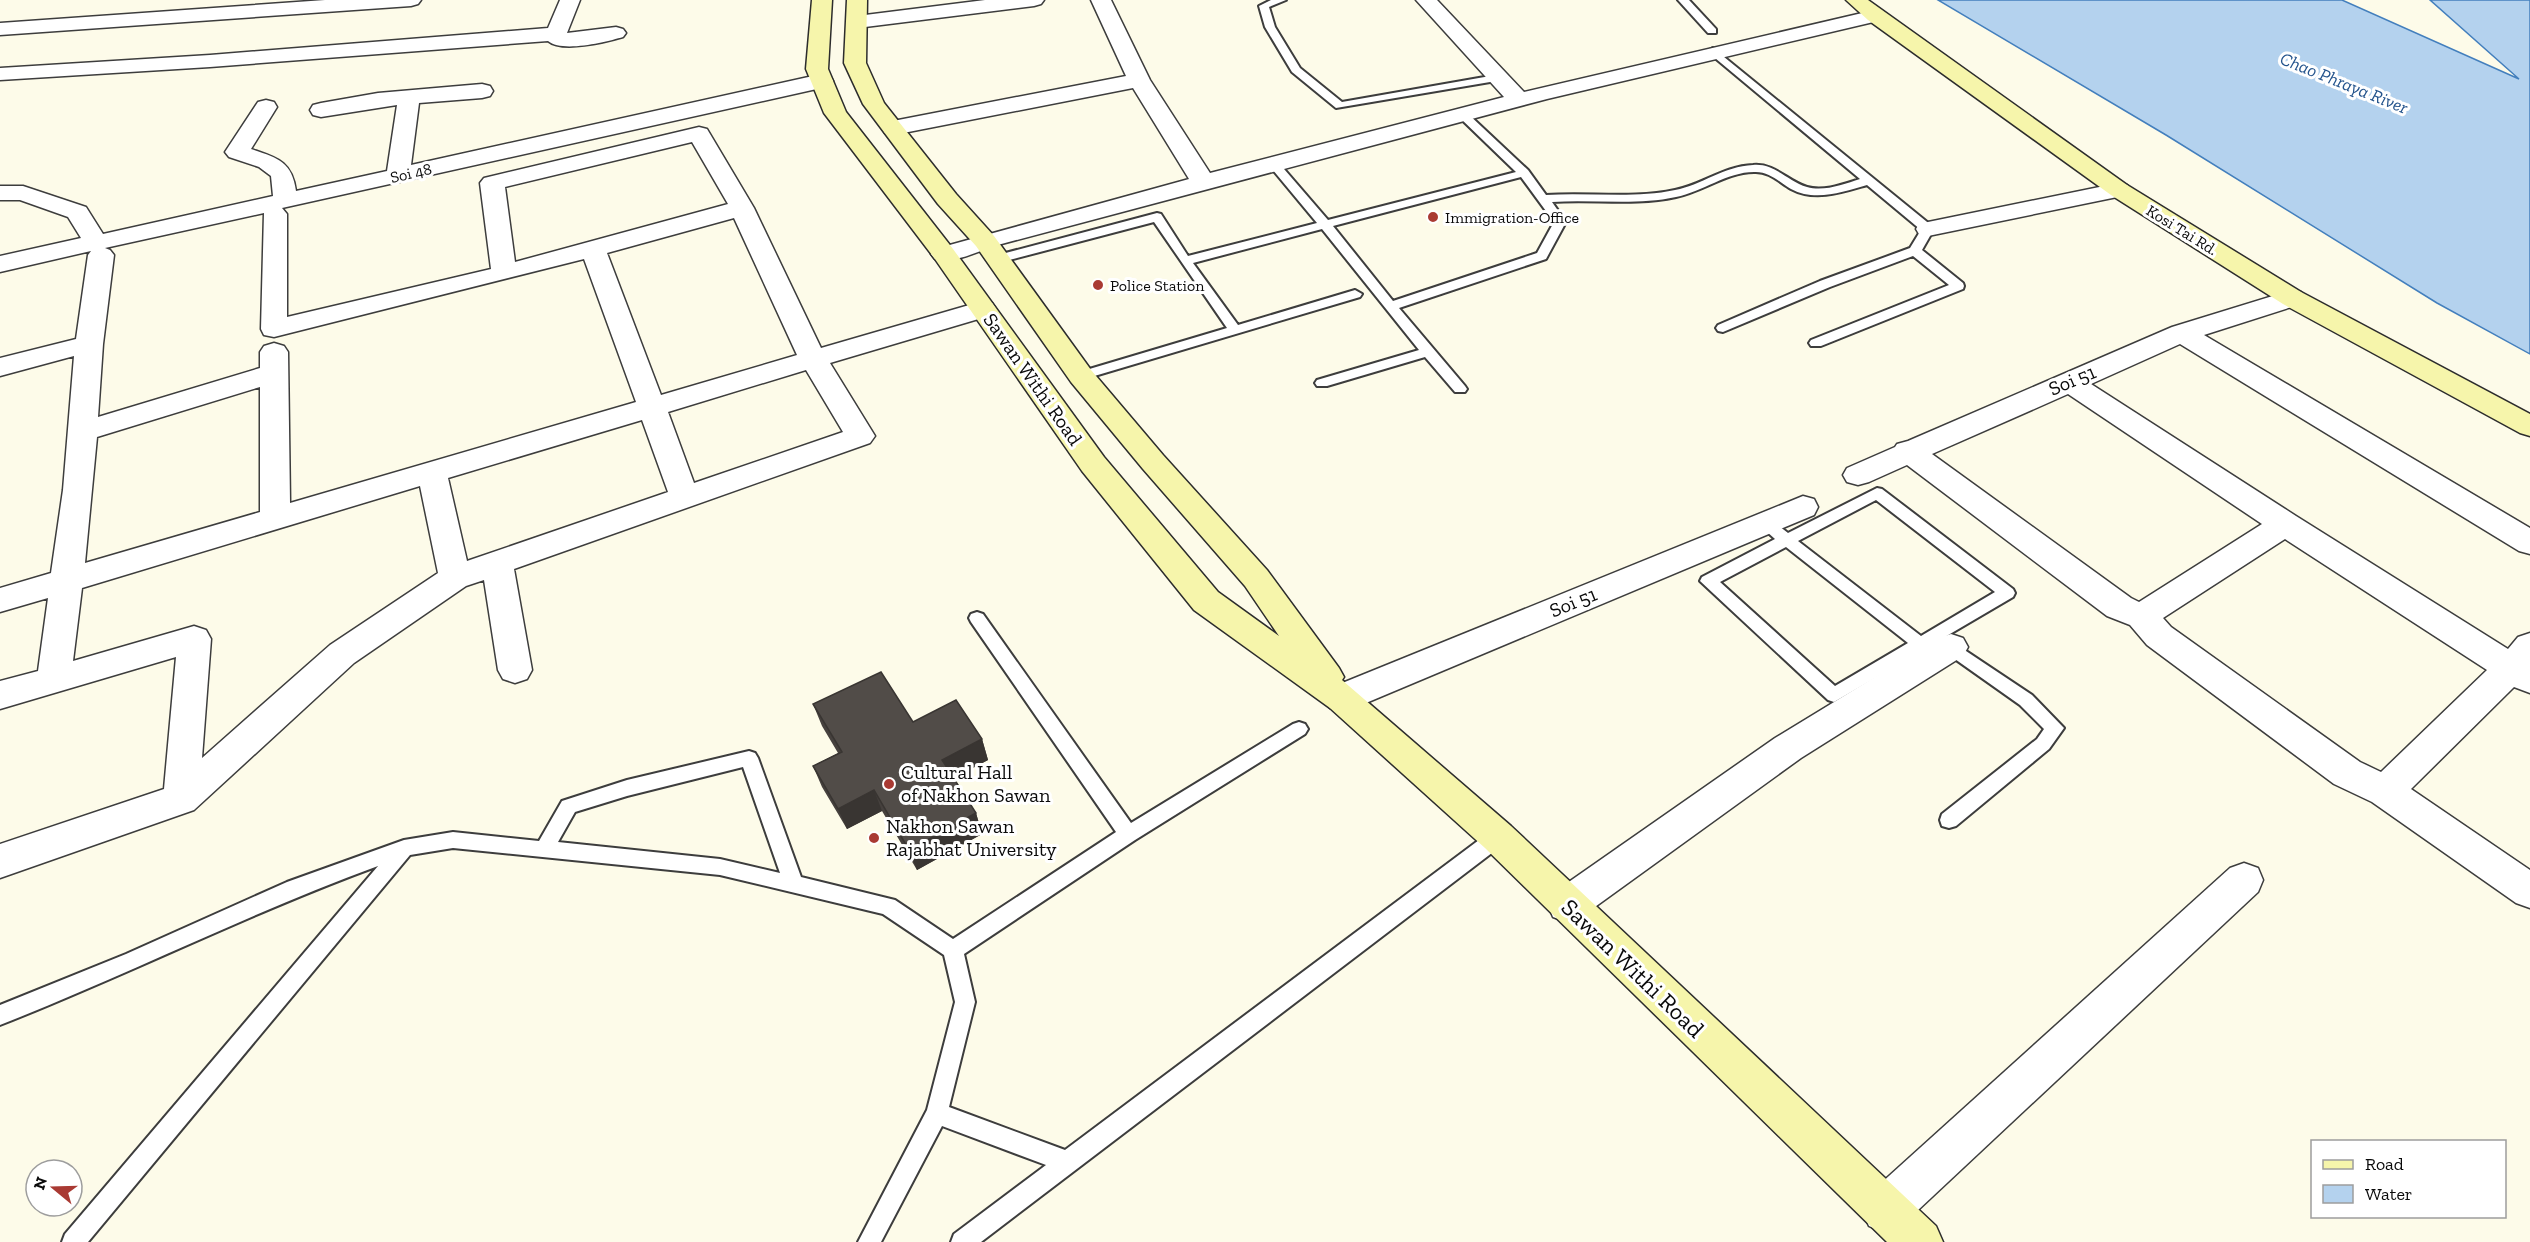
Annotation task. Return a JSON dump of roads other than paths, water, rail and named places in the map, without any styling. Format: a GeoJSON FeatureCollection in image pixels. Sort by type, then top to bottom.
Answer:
{"type":"FeatureCollection","features":[{"type":"Feature","properties":{"kind":"main road","name":"Sawan Withi Road"},"geometry":{"type":"LineString","coordinates":[[822,0],[817,69],[835,113],[944,254],[1093,464],[1206,601],[1342,698],[1498,837],[1567,906],[1920,1242]]}},
{"type":"Feature","properties":{"kind":"main road","name":"Kosi Tai Rd."},"geometry":{"type":"LineString","coordinates":[[1856,0],[1875,16],[2119,190],[2292,298],[2530,426]]}},
{"type":"Feature","properties":{"kind":"main road","name":"Sawan Withi Road"},"geometry":{"type":"LineString","coordinates":[[857,11],[855,63],[874,104],[947,199],[991,250],[1081,376],[1153,462],[1256,578],[1342,698]]}},
{"type":"Feature","properties":{"kind":"street"},"geometry":{"type":"LineString","coordinates":[[0,74],[219,29],[411,0]]}},
{"type":"Feature","properties":{"kind":"street"},"geometry":{"type":"LineString","coordinates":[[570,0],[556,34],[557,39],[576,40],[616,33]]}},
{"type":"Feature","properties":{"kind":"street"},"geometry":{"type":"LineString","coordinates":[[857,11],[1034,0]]}},
{"type":"Feature","properties":{"kind":"street"},"geometry":{"type":"LineString","coordinates":[[1101,0],[1139,80],[1204,183]]}},
{"type":"Feature","properties":{"kind":"street"},"geometry":{"type":"LineString","coordinates":[[1426,0],[1496,78],[1518,99]]}},
{"type":"Feature","properties":{"kind":"street"},"geometry":{"type":"LineString","coordinates":[[944,254],[991,250],[1204,183],[1518,99],[1713,41],[1875,16]]}},
{"type":"Feature","properties":{"kind":"street"},"geometry":{"type":"LineString","coordinates":[[0,29],[219,29],[556,34]]}},
{"type":"Feature","properties":{"kind":"street"},"geometry":{"type":"LineString","coordinates":[[893,128],[1139,80]]}},
{"type":"Feature","properties":{"kind":"street","name":"Soi 48"},"geometry":{"type":"LineString","coordinates":[[0,264],[98,249],[281,207],[398,176],[822,81]]}},
{"type":"Feature","properties":{"kind":"street"},"geometry":{"type":"LineString","coordinates":[[321,110],[378,100],[482,91]]}},
{"type":"Feature","properties":{"kind":"street"},"geometry":{"type":"LineString","coordinates":[[398,176],[409,98]]}},
{"type":"Feature","properties":{"kind":"street"},"geometry":{"type":"LineString","coordinates":[[266,107],[237,152],[267,162],[282,174],[274,329],[274,519]]}},
{"type":"Feature","properties":{"kind":"street"},"geometry":{"type":"LineString","coordinates":[[0,861],[181,799],[342,654],[455,578],[860,436],[813,359],[742,208],[699,134],[492,183],[504,273]]}},
{"type":"Feature","properties":{"kind":"street"},"geometry":{"type":"LineString","coordinates":[[1928,229],[2119,190]]}},
{"type":"Feature","properties":{"kind":"street"},"geometry":{"type":"LineString","coordinates":[[0,193],[23,193],[77,212],[98,249],[78,490],[54,678]]}},
{"type":"Feature","properties":{"kind":"street"},"geometry":{"type":"LineString","coordinates":[[274,329],[504,273],[742,208]]}},
{"type":"Feature","properties":{"kind":"street"},"geometry":{"type":"LineString","coordinates":[[593,248],[686,498]]}},
{"type":"Feature","properties":{"kind":"street","name":"Soi 51"},"geometry":{"type":"LineString","coordinates":[[1858,475],[1907,451],[2182,333],[2292,298]]}},
{"type":"Feature","properties":{"kind":"street"},"geometry":{"type":"LineString","coordinates":[[0,600],[983,309]]}},
{"type":"Feature","properties":{"kind":"street"},"geometry":{"type":"LineString","coordinates":[[2182,333],[2530,543]]}},
{"type":"Feature","properties":{"kind":"street"},"geometry":{"type":"LineString","coordinates":[[0,367],[89,344]]}},
{"type":"Feature","properties":{"kind":"street"},"geometry":{"type":"LineString","coordinates":[[82,432],[274,373]]}},
{"type":"Feature","properties":{"kind":"street"},"geometry":{"type":"LineString","coordinates":[[2069,382],[2285,524],[2524,665],[2385,791]]}},
{"type":"Feature","properties":{"kind":"street"},"geometry":{"type":"LineString","coordinates":[[1907,451],[2120,607],[2142,616],[2158,636],[2337,766],[2385,791],[2530,891]]}},
{"type":"Feature","properties":{"kind":"street"},"geometry":{"type":"LineString","coordinates":[[432,472],[455,578]]}},
{"type":"Feature","properties":{"kind":"street","name":"Soi 51"},"geometry":{"type":"LineString","coordinates":[[1342,698],[1776,531],[1803,507]]}},
{"type":"Feature","properties":{"kind":"street"},"geometry":{"type":"LineString","coordinates":[[2142,616],[2285,524]]}},
{"type":"Feature","properties":{"kind":"street"},"geometry":{"type":"LineString","coordinates":[[497,563],[515,670]]}},
{"type":"Feature","properties":{"kind":"street"},"geometry":{"type":"LineString","coordinates":[[0,695],[194,639],[181,799]]}},
{"type":"Feature","properties":{"kind":"street"},"geometry":{"type":"LineString","coordinates":[[1567,906],[1788,748],[1936,646]]}},
{"type":"Feature","properties":{"kind":"street"},"geometry":{"type":"LineString","coordinates":[[1885,1210],[2244,880]]}},
{"type":"Feature","properties":{"kind":"lane"},"geometry":{"type":"LineString","coordinates":[[1281,0],[1264,6],[1270,27],[1296,70],[1340,106],[1496,78]]}},
{"type":"Feature","properties":{"kind":"lane"},"geometry":{"type":"LineString","coordinates":[[1683,0],[1713,41],[1928,229],[1915,251],[1825,284],[1723,328]]}},
{"type":"Feature","properties":{"kind":"lane"},"geometry":{"type":"LineString","coordinates":[[1390,306],[1542,256],[1560,222],[1524,173],[1462,114]]}},
{"type":"Feature","properties":{"kind":"lane"},"geometry":{"type":"LineString","coordinates":[[1274,164],[1326,224],[1390,306],[1460,389]]}},
{"type":"Feature","properties":{"kind":"lane"},"geometry":{"type":"LineString","coordinates":[[1543,199],[1645,198],[1678,194],[1723,174],[1761,168],[1778,174],[1804,190],[1816,192],[1870,180]]}},
{"type":"Feature","properties":{"kind":"lane"},"geometry":{"type":"LineString","coordinates":[[1185,261],[1524,173]]}},
{"type":"Feature","properties":{"kind":"lane"},"geometry":{"type":"LineString","coordinates":[[991,250],[1157,217],[1185,261],[1234,329]]}},
{"type":"Feature","properties":{"kind":"lane"},"geometry":{"type":"LineString","coordinates":[[1816,344],[1958,286],[1915,251]]}},
{"type":"Feature","properties":{"kind":"lane"},"geometry":{"type":"LineString","coordinates":[[1081,376],[1355,294]]}},
{"type":"Feature","properties":{"kind":"lane"},"geometry":{"type":"LineString","coordinates":[[1323,383],[1428,352]]}},
{"type":"Feature","properties":{"kind":"lane"},"geometry":{"type":"LineString","coordinates":[[1877,493],[2007,593],[1936,646],[1834,694],[1708,581],[1776,531],[1877,493]]}},
{"type":"Feature","properties":{"kind":"lane"},"geometry":{"type":"LineString","coordinates":[[1776,531],[1936,646],[2026,700],[2055,729],[2043,744],[1949,820]]}},
{"type":"Feature","properties":{"kind":"lane"},"geometry":{"type":"LineString","coordinates":[[977,618],[1128,834]]}},
{"type":"Feature","properties":{"kind":"lane"},"geometry":{"type":"LineString","coordinates":[[953,950],[1128,834],[1299,729]]}},
{"type":"Feature","properties":{"kind":"lane"},"geometry":{"type":"LineString","coordinates":[[544,849],[569,806],[627,788],[749,758],[794,884]]}},
{"type":"Feature","properties":{"kind":"lane"},"geometry":{"type":"LineString","coordinates":[[962,1242],[1498,837]]}},
{"type":"Feature","properties":{"kind":"lane"},"geometry":{"type":"LineString","coordinates":[[0,1015],[133,961],[294,888],[404,848],[453,840],[720,867],[888,906],[953,950],[965,1002],[937,1113],[869,1242]]}},
{"type":"Feature","properties":{"kind":"lane"},"geometry":{"type":"LineString","coordinates":[[73,1242],[404,848]]}},
{"type":"Feature","properties":{"kind":"lane"},"geometry":{"type":"LineString","coordinates":[[937,1113],[1067,1162]]}},
{"type":"Feature","properties":{"kind":"water","name":"Chao Phraya River"},"geometry":{"type":"Polygon","coordinates":[[[1938,0],[2342,0],[2519,79],[2430,0],[2530,0],[2530,354],[2437,303],[2166,135],[1938,0]]]}},
{"type":"Feature","properties":{"kind":"place","name":"Immigration-Office"},"geometry":{"type":"Point","coordinates":[1433,217]}},
{"type":"Feature","properties":{"kind":"place","name":"Police Station"},"geometry":{"type":"Point","coordinates":[1098,285]}},
{"type":"Feature","properties":{"kind":"place","name":"Cultural Hall of Nakhon Sawan"},"geometry":{"type":"Point","coordinates":[889,784]}},
{"type":"Feature","properties":{"kind":"place","name":"Nakhon Sawan Rajabhat University"},"geometry":{"type":"Point","coordinates":[874,838]}}]}
